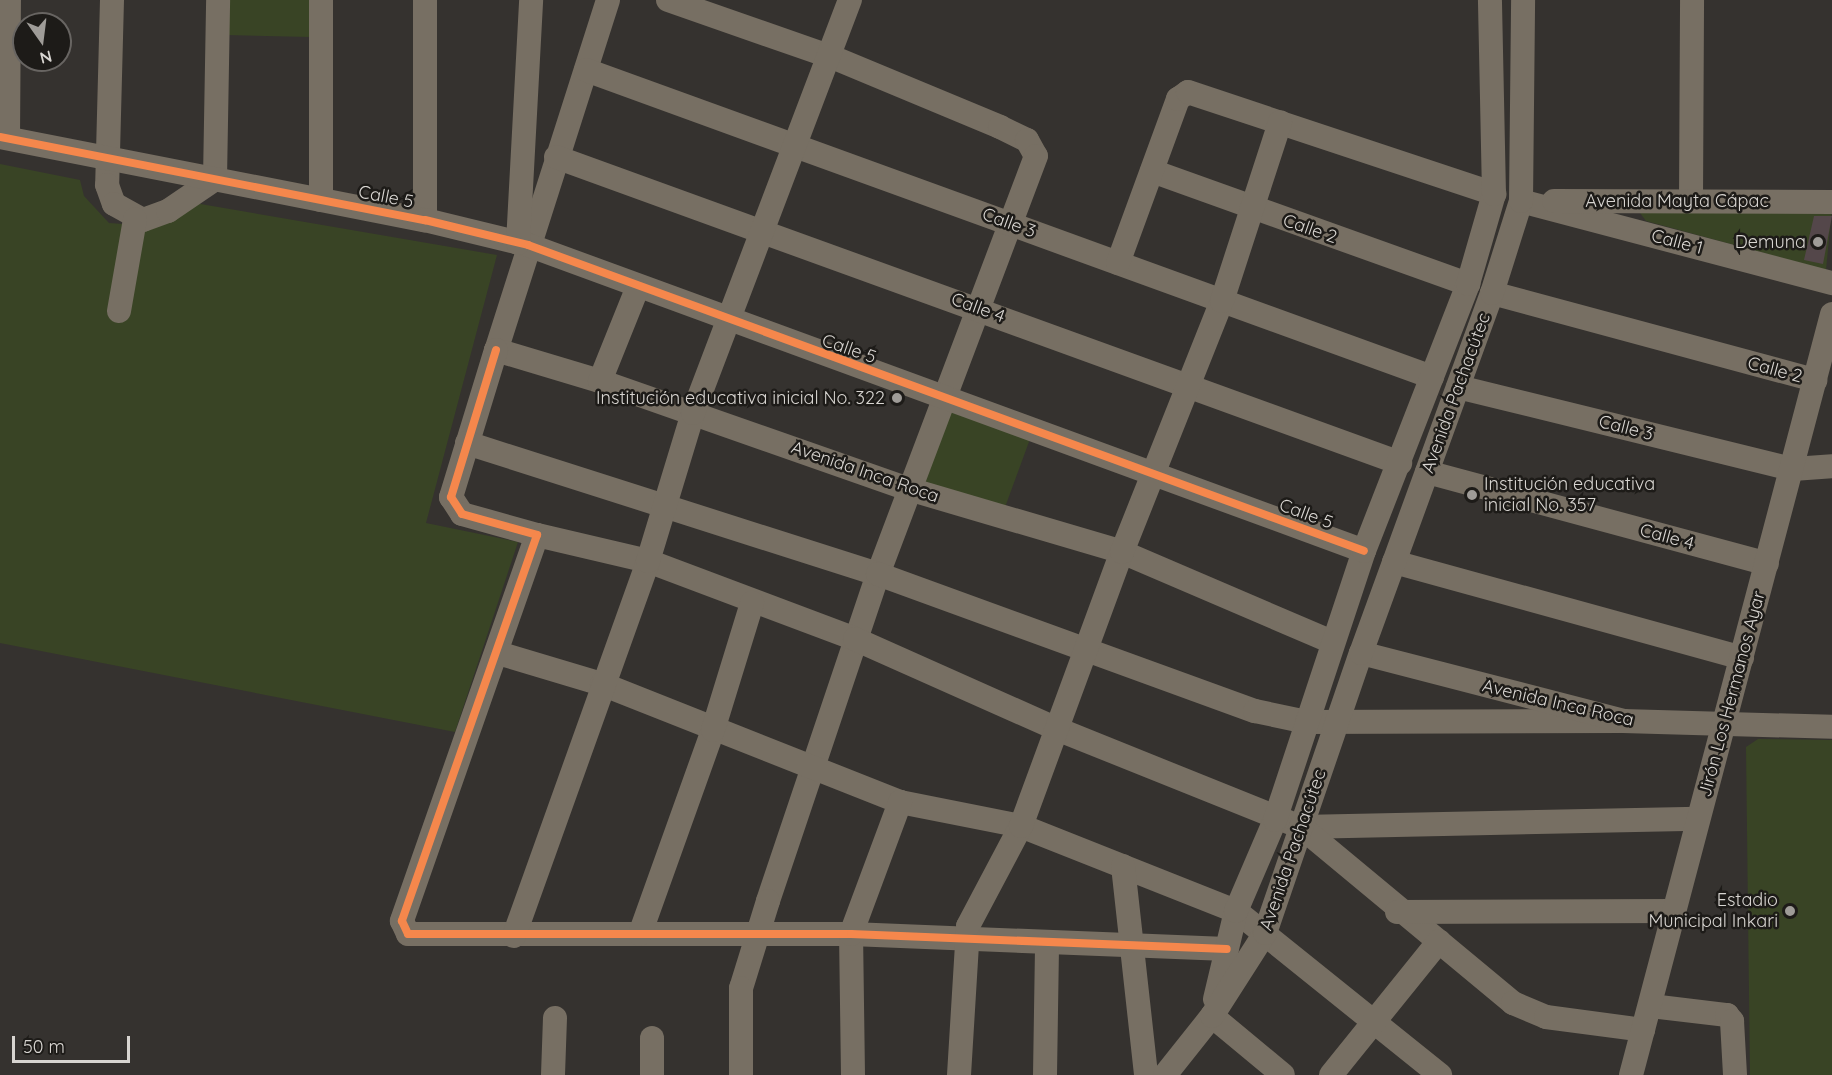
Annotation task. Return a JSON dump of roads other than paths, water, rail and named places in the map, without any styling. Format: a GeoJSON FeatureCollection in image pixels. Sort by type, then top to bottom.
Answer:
{"type":"FeatureCollection","features":[{"type":"Feature","properties":{"kind":"street"},"geometry":{"type":"LineString","coordinates":[[4,138],[9,0]]}},
{"type":"Feature","properties":{"kind":"street"},"geometry":{"type":"LineString","coordinates":[[112,0],[108,196],[135,219],[157,218],[215,179],[218,0]]}},
{"type":"Feature","properties":{"kind":"street"},"geometry":{"type":"LineString","coordinates":[[321,0],[321,200]]}},
{"type":"Feature","properties":{"kind":"street"},"geometry":{"type":"LineString","coordinates":[[425,0],[425,220]]}},
{"type":"Feature","properties":{"kind":"street"},"geometry":{"type":"LineString","coordinates":[[523,244],[531,0]]}},
{"type":"Feature","properties":{"kind":"street"},"geometry":{"type":"LineString","coordinates":[[608,0],[556,157],[523,244],[496,350],[451,497],[454,505],[462,514],[537,535],[648,561],[752,603],[855,639],[1057,729],[1275,820],[1301,827],[1698,819]]}},
{"type":"Feature","properties":{"kind":"street"},"geometry":{"type":"LineString","coordinates":[[668,0],[832,57],[1027,140],[1035,147],[1034,168],[976,308],[912,490],[855,639],[741,988],[741,1075]]}},
{"type":"Feature","properties":{"kind":"street"},"geometry":{"type":"LineString","coordinates":[[514,936],[602,684],[648,561],[693,412],[795,145],[832,57],[850,0]]}},
{"type":"Feature","properties":{"kind":"street","name":"Avenida Pachacútec"},"geometry":{"type":"LineString","coordinates":[[1212,1016],[1236,911],[1275,820],[1364,551],[1468,284],[1494,194],[1490,0]]}},
{"type":"Feature","properties":{"kind":"street","name":"Avenida Pachacútec"},"geometry":{"type":"LineString","coordinates":[[1212,1016],[1265,933],[1339,723],[1360,653],[1492,293],[1521,201],[1523,0]]}},
{"type":"Feature","properties":{"kind":"street"},"geometry":{"type":"LineString","coordinates":[[1691,200],[1692,0]]}},
{"type":"Feature","properties":{"kind":"street","name":"Calle 3"},"geometry":{"type":"LineString","coordinates":[[585,70],[1432,377]]}},
{"type":"Feature","properties":{"kind":"street"},"geometry":{"type":"LineString","coordinates":[[1118,263],[1178,99],[1188,92],[1494,194]]}},
{"type":"Feature","properties":{"kind":"street"},"geometry":{"type":"LineString","coordinates":[[958,1075],[965,938],[1021,826],[1186,384],[1222,301],[1254,210],[1280,122]]}},
{"type":"Feature","properties":{"kind":"street","name":"Calle 5"},"geometry":{"type":"LineString","coordinates":[[4,138],[425,220],[523,244],[637,289],[945,398],[1364,551]]}},
{"type":"Feature","properties":{"kind":"street","name":"Calle 4"},"geometry":{"type":"LineString","coordinates":[[556,157],[1400,463]]}},
{"type":"Feature","properties":{"kind":"street","name":"Calle 2"},"geometry":{"type":"LineString","coordinates":[[1152,171],[1254,210],[1468,284]]}},
{"type":"Feature","properties":{"kind":"street","name":"Avenida Mayta Cápac"},"geometry":{"type":"LineString","coordinates":[[1521,201],[1832,202]]}},
{"type":"Feature","properties":{"kind":"street","name":"Calle 1"},"geometry":{"type":"LineString","coordinates":[[1521,201],[1832,284]]}},
{"type":"Feature","properties":{"kind":"street"},"geometry":{"type":"LineString","coordinates":[[119,311],[135,219]]}},
{"type":"Feature","properties":{"kind":"street"},"geometry":{"type":"LineString","coordinates":[[600,381],[637,289]]}},
{"type":"Feature","properties":{"kind":"street","name":"Calle 2"},"geometry":{"type":"LineString","coordinates":[[1492,293],[1815,380]]}},
{"type":"Feature","properties":{"kind":"street","name":"Jirón Los Hermanos Ayar"},"geometry":{"type":"LineString","coordinates":[[1631,1075],[1723,726],[1794,469],[1832,314]]}},
{"type":"Feature","properties":{"kind":"street","name":"Avenida Inca Roca"},"geometry":{"type":"LineString","coordinates":[[496,350],[693,412],[912,490],[1122,552],[1332,642]]}},
{"type":"Feature","properties":{"kind":"street","name":"Calle 3"},"geometry":{"type":"LineString","coordinates":[[1458,387],[1794,469],[1832,466]]}},
{"type":"Feature","properties":{"kind":"street"},"geometry":{"type":"LineString","coordinates":[[467,443],[666,503],[878,574],[1086,649],[1205,695],[1307,722],[1623,721]]}},
{"type":"Feature","properties":{"kind":"street","name":"Calle 4"},"geometry":{"type":"LineString","coordinates":[[1427,472],[1767,564]]}},
{"type":"Feature","properties":{"kind":"street"},"geometry":{"type":"LineString","coordinates":[[537,535],[498,653],[402,921],[408,934],[419,936],[851,934],[965,938],[1047,944],[1227,949]]}},
{"type":"Feature","properties":{"kind":"street"},"geometry":{"type":"LineString","coordinates":[[1394,562],[1742,658]]}},
{"type":"Feature","properties":{"kind":"street"},"geometry":{"type":"LineString","coordinates":[[640,934],[713,730],[752,603]]}},
{"type":"Feature","properties":{"kind":"street"},"geometry":{"type":"LineString","coordinates":[[498,653],[602,684],[713,730],[813,766],[900,802],[1021,826],[1236,911],[1377,1022],[1440,1075]]}},
{"type":"Feature","properties":{"kind":"street","name":"Avenida Inca Roca"},"geometry":{"type":"LineString","coordinates":[[1360,653],[1623,721],[1832,728]]}},
{"type":"Feature","properties":{"kind":"street"},"geometry":{"type":"LineString","coordinates":[[853,1075],[851,934],[900,802]]}},
{"type":"Feature","properties":{"kind":"street"},"geometry":{"type":"LineString","coordinates":[[1301,827],[1397,912],[1439,941],[1514,1003],[1546,1017],[1642,1030]]}},
{"type":"Feature","properties":{"kind":"street"},"geometry":{"type":"LineString","coordinates":[[1123,866],[1146,1075]]}},
{"type":"Feature","properties":{"kind":"street"},"geometry":{"type":"LineString","coordinates":[[1397,912],[1674,912]]}},
{"type":"Feature","properties":{"kind":"street"},"geometry":{"type":"LineString","coordinates":[[1331,1075],[1377,1022],[1439,941]]}},
{"type":"Feature","properties":{"kind":"street"},"geometry":{"type":"LineString","coordinates":[[1046,1075],[1047,944]]}},
{"type":"Feature","properties":{"kind":"street"},"geometry":{"type":"LineString","coordinates":[[1651,1006],[1727,1015],[1732,1022],[1735,1075]]}},
{"type":"Feature","properties":{"kind":"street"},"geometry":{"type":"LineString","coordinates":[[1165,1075],[1212,1016],[1283,1075]]}},
{"type":"Feature","properties":{"kind":"street"},"geometry":{"type":"LineString","coordinates":[[553,1075],[555,1018]]}},
{"type":"Feature","properties":{"kind":"street"},"geometry":{"type":"LineString","coordinates":[[652,1038],[652,1075]]}},
{"type":"Feature","properties":{"kind":"place","name":"Demuna"},"geometry":{"type":"Point","coordinates":[1818,242]}},
{"type":"Feature","properties":{"kind":"place","name":"Institución educativa inicial No. 322"},"geometry":{"type":"Point","coordinates":[897,398]}},
{"type":"Feature","properties":{"kind":"place","name":"Institución educativa inicial No. 357"},"geometry":{"type":"Point","coordinates":[1472,495]}},
{"type":"Feature","properties":{"kind":"place","name":"Estadio Municipal Inkari"},"geometry":{"type":"Point","coordinates":[1790,911]}}]}
